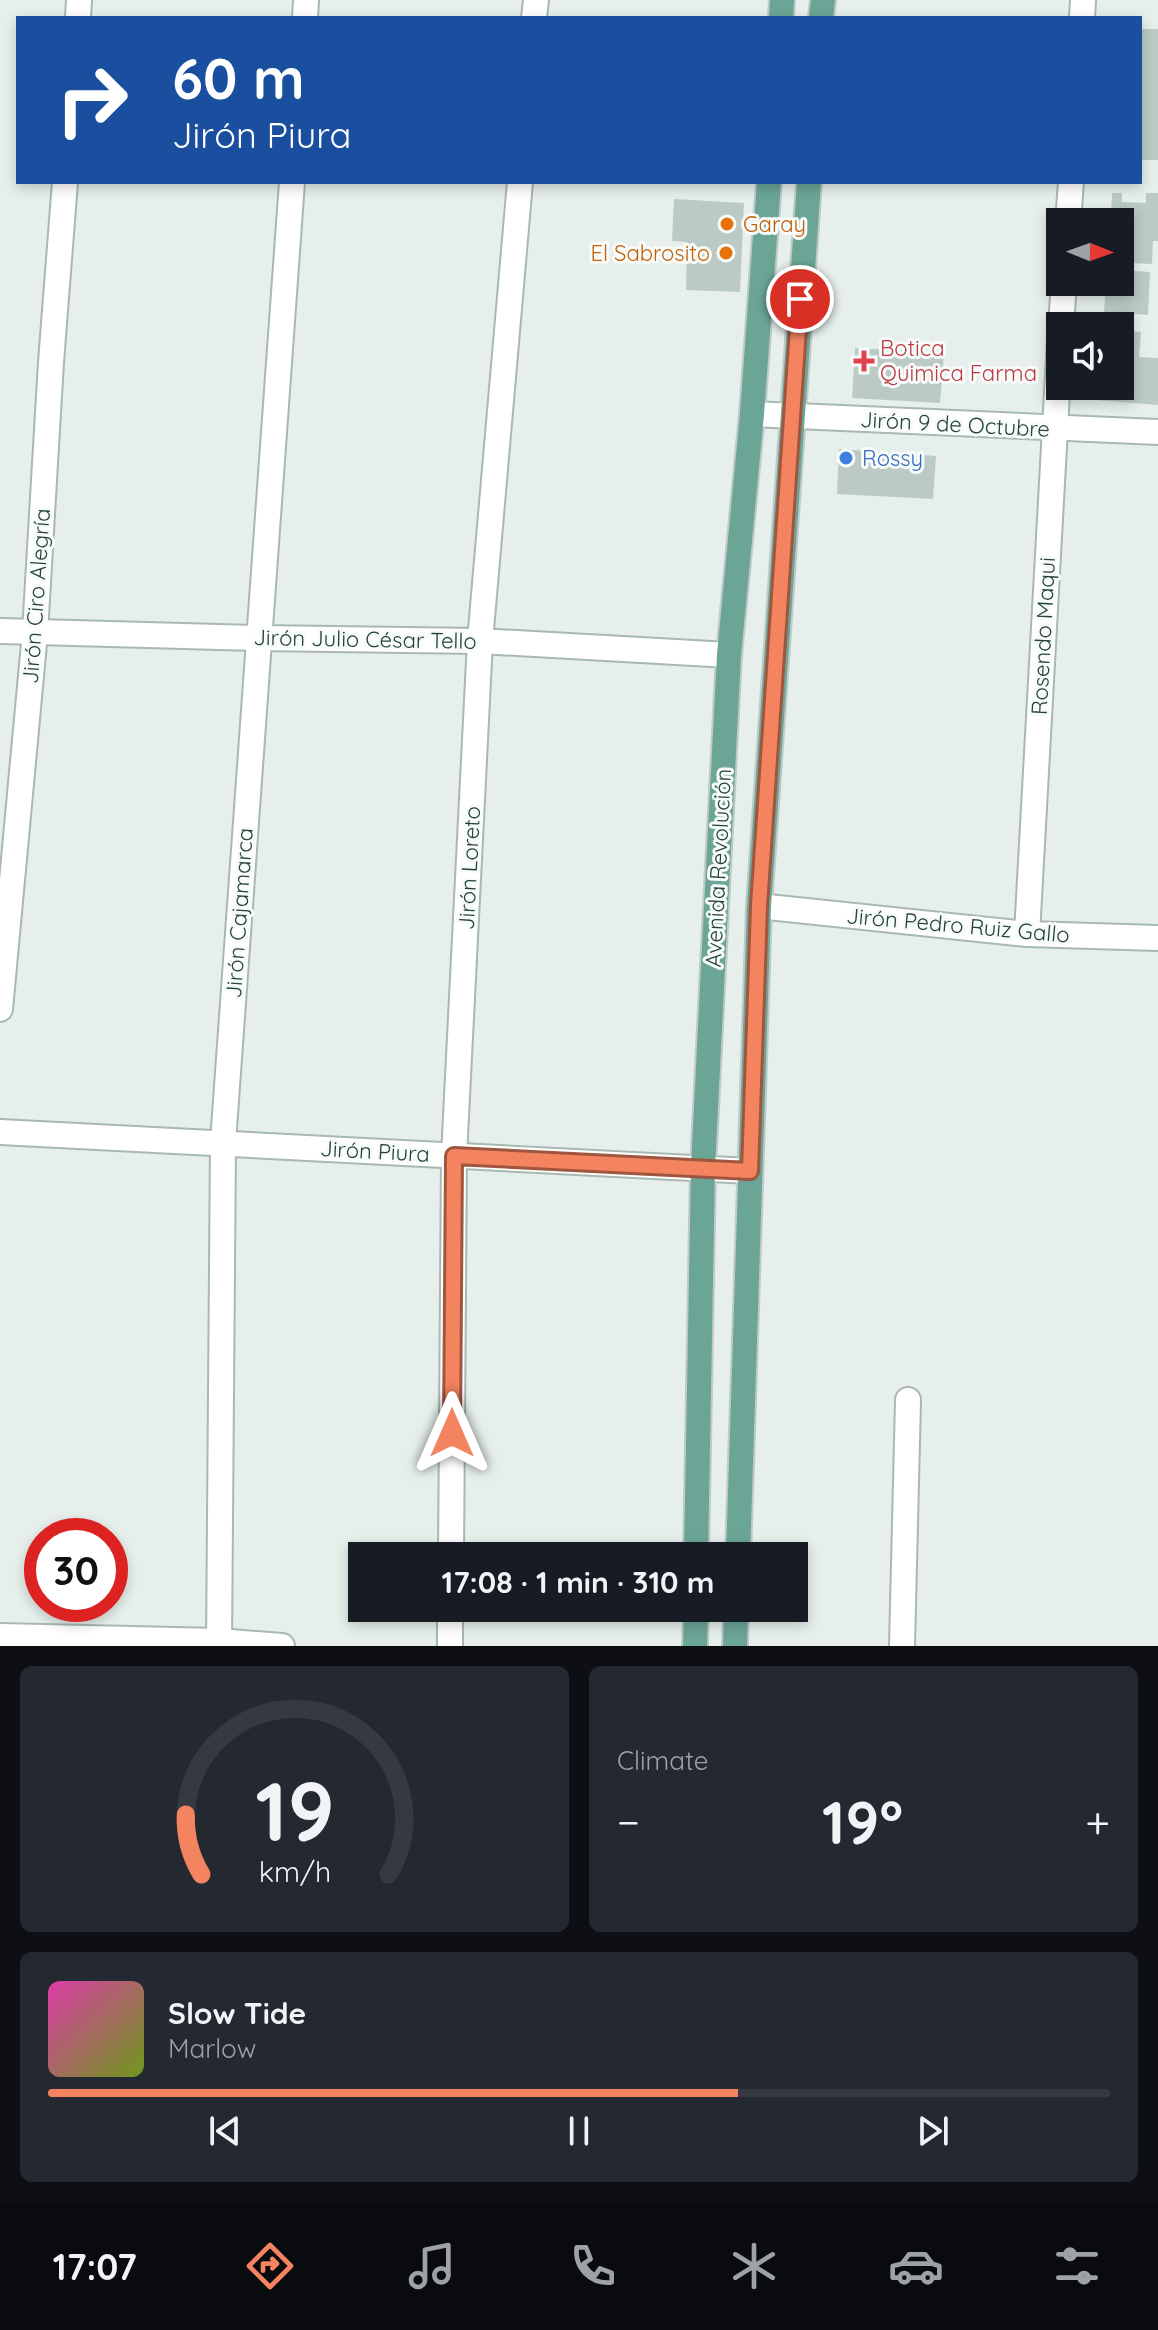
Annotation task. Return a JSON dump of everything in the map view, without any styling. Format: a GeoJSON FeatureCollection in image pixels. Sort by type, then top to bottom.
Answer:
{"type":"FeatureCollection","features":[{"type":"Feature","properties":{"kind":"main road","name":"Avenida Revolución"},"geometry":{"type":"LineString","coordinates":[[696,1542],[703,1168],[729,655],[752,414],[769,184]]}},
{"type":"Feature","properties":{"kind":"main road","name":"Avenida Revolución"},"geometry":{"type":"LineString","coordinates":[[738,1542],[759,906],[809,184]]}},
{"type":"Feature","properties":{"kind":"main road"},"geometry":{"type":"LineString","coordinates":[[695,1646],[696,1622]]}},
{"type":"Feature","properties":{"kind":"main road"},"geometry":{"type":"LineString","coordinates":[[735,1646],[736,1622]]}},
{"type":"Feature","properties":{"kind":"street","name":"Jirón Ciro Alegría"},"geometry":{"type":"LineString","coordinates":[[0,1009],[35,633],[65,184]]}},
{"type":"Feature","properties":{"kind":"street","name":"Jirón Cajamarca"},"geometry":{"type":"LineString","coordinates":[[219,1644],[223,1142],[292,184]]}},
{"type":"Feature","properties":{"kind":"street","name":"Jirón Loreto"},"geometry":{"type":"LineString","coordinates":[[451,1542],[454,1156],[480,641],[520,184]]}},
{"type":"Feature","properties":{"kind":"street"},"geometry":{"type":"LineString","coordinates":[[1069,208],[1071,184]]}},
{"type":"Feature","properties":{"kind":"street","name":"Rosendo Maqui"},"geometry":{"type":"LineString","coordinates":[[1027,934],[1056,400]]}},
{"type":"Feature","properties":{"kind":"street","name":"Jirón 9 de Octubre"},"geometry":{"type":"LineString","coordinates":[[752,414],[1158,432]]}},
{"type":"Feature","properties":{"kind":"street","name":"Jirón Julio César Tello"},"geometry":{"type":"LineString","coordinates":[[0,631],[480,641],[729,655]]}},
{"type":"Feature","properties":{"kind":"street","name":"Jirón Pedro Ruiz Gallo"},"geometry":{"type":"LineString","coordinates":[[759,906],[1027,934],[1158,938]]}},
{"type":"Feature","properties":{"kind":"street","name":"Jirón Piura"},"geometry":{"type":"LineString","coordinates":[[0,1132],[750,1171]]}},
{"type":"Feature","properties":{"kind":"street"},"geometry":{"type":"LineString","coordinates":[[902,1646],[908,1400]]}},
{"type":"Feature","properties":{"kind":"street"},"geometry":{"type":"LineString","coordinates":[[450,1622],[450,1646]]}},
{"type":"Feature","properties":{"kind":"street"},"geometry":{"type":"LineString","coordinates":[[0,1636],[282,1646]]}},
{"type":"Feature","properties":{"kind":"building"},"geometry":{"type":"Polygon","coordinates":[[[1142,29],[1158,29],[1158,160],[1142,160],[1142,29]]]}},
{"type":"Feature","properties":{"kind":"building"},"geometry":{"type":"Polygon","coordinates":[[[1112,193],[1122,193],[1122,202],[1146,203],[1146,193],[1158,193],[1158,241],[1153,241],[1152,264],[1134,263],[1134,208],[1111,208],[1112,193]]]}},
{"type":"Feature","properties":{"kind":"building"},"geometry":{"type":"Polygon","coordinates":[[[674,199],[744,203],[740,292],[686,290],[687,242],[672,241],[674,199]]]}},
{"type":"Feature","properties":{"kind":"building"},"geometry":{"type":"Polygon","coordinates":[[[1134,271],[1150,272],[1148,315],[1104,312],[1105,296],[1134,296],[1134,271]]]}},
{"type":"Feature","properties":{"kind":"building"},"geometry":{"type":"Polygon","coordinates":[[[1134,331],[1141,332],[1139,357],[1158,358],[1158,405],[1096,400],[1134,400],[1134,331]]]}},
{"type":"Feature","properties":{"kind":"building"},"geometry":{"type":"Polygon","coordinates":[[[855,348],[944,353],[940,403],[852,398],[855,348]]]}},
{"type":"Feature","properties":{"kind":"building"},"geometry":{"type":"Polygon","coordinates":[[[839,449],[936,456],[933,499],[837,494],[839,449]]]}},
{"type":"Feature","properties":{"kind":"place","name":"Garay"},"geometry":{"type":"Point","coordinates":[727,224]}},
{"type":"Feature","properties":{"kind":"place","name":"El Sabrosito"},"geometry":{"type":"Point","coordinates":[726,253]}},
{"type":"Feature","properties":{"kind":"place","name":"Botica Quimica Farma"},"geometry":{"type":"Point","coordinates":[864,361]}},
{"type":"Feature","properties":{"kind":"place","name":"Rossy"},"geometry":{"type":"Point","coordinates":[846,458]}},
{"type":"Feature","properties":{"kind":"route"},"geometry":{"type":"LineString","coordinates":[[452,1433],[454,1156],[750,1171],[759,906],[800,299]]}}]}
